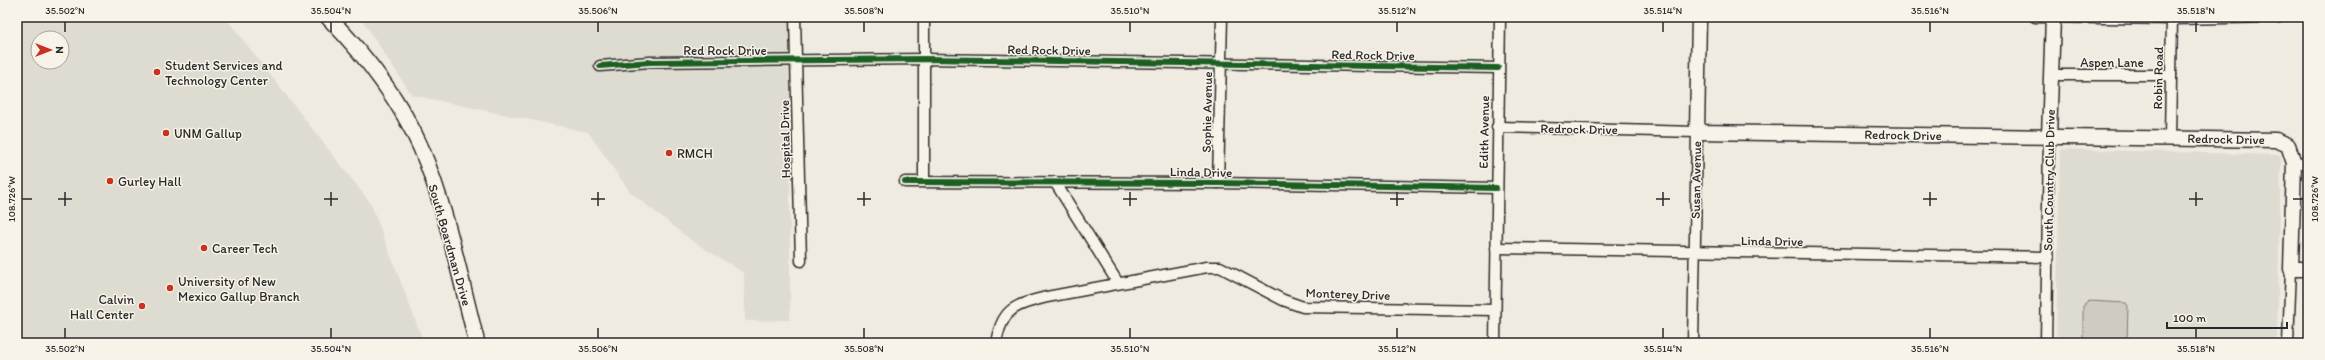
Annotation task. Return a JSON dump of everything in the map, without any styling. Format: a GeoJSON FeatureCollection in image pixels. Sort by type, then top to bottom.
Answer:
{"type":"FeatureCollection","features":[{"type":"Feature","properties":{"kind":"main road","name":"South Boardman Drive"},"geometry":{"type":"LineString","coordinates":[[328,17],[336,23],[358,48],[392,95],[420,147],[443,214],[477,343]]}},
{"type":"Feature","properties":{"kind":"main road","name":"Susan Avenue"},"geometry":{"type":"LineString","coordinates":[[1697,132],[1698,17]]}},
{"type":"Feature","properties":{"kind":"main road","name":"South Country Club Drive"},"geometry":{"type":"LineString","coordinates":[[2049,137],[2053,17]]}},
{"type":"Feature","properties":{"kind":"main road","name":"Redrock Drive"},"geometry":{"type":"LineString","coordinates":[[1697,132],[2276,140],[2288,145],[2294,163]]}},
{"type":"Feature","properties":{"kind":"main road"},"geometry":{"type":"LineString","coordinates":[[2294,163],[2291,269],[2308,269]]}},
{"type":"Feature","properties":{"kind":"street","name":"Hospital Drive"},"geometry":{"type":"LineString","coordinates":[[795,17],[801,261]]}},
{"type":"Feature","properties":{"kind":"street"},"geometry":{"type":"LineString","coordinates":[[924,17],[924,182]]}},
{"type":"Feature","properties":{"kind":"street","name":"Sophie Avenue"},"geometry":{"type":"LineString","coordinates":[[1218,183],[1222,17]]}},
{"type":"Feature","properties":{"kind":"street","name":"Edith Avenue"},"geometry":{"type":"LineString","coordinates":[[1495,343],[1494,310],[1500,17]]}},
{"type":"Feature","properties":{"kind":"street"},"geometry":{"type":"LineString","coordinates":[[2035,17],[2279,17]]}},
{"type":"Feature","properties":{"kind":"street","name":"Robin Road"},"geometry":{"type":"LineString","coordinates":[[2170,138],[2172,18]]}},
{"type":"Feature","properties":{"kind":"street","name":"Red Rock Drive"},"geometry":{"type":"LineString","coordinates":[[600,66],[650,62],[924,60],[1498,68]]}},
{"type":"Feature","properties":{"kind":"street","name":"Aspen Lane"},"geometry":{"type":"LineString","coordinates":[[2052,75],[2171,75]]}},
{"type":"Feature","properties":{"kind":"street","name":"Redrock Drive"},"geometry":{"type":"LineString","coordinates":[[1497,127],[1697,132]]}},
{"type":"Feature","properties":{"kind":"street","name":"Susan Avenue"},"geometry":{"type":"LineString","coordinates":[[1693,343],[1697,132]]}},
{"type":"Feature","properties":{"kind":"street","name":"South Country Club Drive"},"geometry":{"type":"LineString","coordinates":[[2046,343],[2049,137]]}},
{"type":"Feature","properties":{"kind":"street"},"geometry":{"type":"LineString","coordinates":[[2294,163],[2308,163]]}},
{"type":"Feature","properties":{"kind":"street","name":"Linda Drive"},"geometry":{"type":"LineString","coordinates":[[905,182],[1218,183],[1496,188]]}},
{"type":"Feature","properties":{"kind":"street"},"geometry":{"type":"LineString","coordinates":[[1055,182],[1118,283]]}},
{"type":"Feature","properties":{"kind":"street","name":"Linda Drive"},"geometry":{"type":"LineString","coordinates":[[1496,248],[1695,253],[2048,257]]}},
{"type":"Feature","properties":{"kind":"street","name":"Monterey Drive"},"geometry":{"type":"LineString","coordinates":[[996,343],[999,325],[1006,314],[1022,304],[1118,283],[1207,267],[1220,267],[1282,300],[1303,307],[1494,310]]}},
{"type":"Feature","properties":{"kind":"street"},"geometry":{"type":"LineString","coordinates":[[2288,343],[2291,269]]}},
{"type":"Feature","properties":{"kind":"shaded area","name":"UNM Gallup"},"geometry":{"type":"Polygon","coordinates":[[[17,17],[225,17],[371,204],[424,343],[17,343],[17,17]]]}},
{"type":"Feature","properties":{"kind":"shaded area"},"geometry":{"type":"Polygon","coordinates":[[[360,17],[790,17],[790,320],[745,321],[744,273],[691,240],[630,192],[588,132],[412,95],[360,17]]]}},
{"type":"Feature","properties":{"kind":"shaded area"},"geometry":{"type":"Polygon","coordinates":[[[2060,149],[2281,155],[2277,343],[2056,343],[2060,149]]]}},
{"type":"Feature","properties":{"kind":"shaded area"},"geometry":{"type":"Polygon","coordinates":[[[2089,301],[2126,303],[2128,306],[2127,343],[2083,343],[2083,306],[2089,301]]]}},
{"type":"Feature","properties":{"kind":"cycle path"},"geometry":{"type":"LineString","coordinates":[[600,66],[650,62],[924,59],[1498,68]]}},
{"type":"Feature","properties":{"kind":"cycle path"},"geometry":{"type":"LineString","coordinates":[[905,182],[1218,183],[1496,188]]}},
{"type":"Feature","properties":{"kind":"place","name":"Student Services and Technology Center"},"geometry":{"type":"Point","coordinates":[157,72]}},
{"type":"Feature","properties":{"kind":"place","name":"UNM Gallup"},"geometry":{"type":"Point","coordinates":[166,133]}},
{"type":"Feature","properties":{"kind":"place","name":"RMCH"},"geometry":{"type":"Point","coordinates":[669,153]}},
{"type":"Feature","properties":{"kind":"place","name":"Gurley Hall"},"geometry":{"type":"Point","coordinates":[110,181]}},
{"type":"Feature","properties":{"kind":"place","name":"Career Tech"},"geometry":{"type":"Point","coordinates":[204,248]}},
{"type":"Feature","properties":{"kind":"place","name":"University of New Mexico Gallup Branch"},"geometry":{"type":"Point","coordinates":[170,288]}},
{"type":"Feature","properties":{"kind":"place","name":"Calvin Hall Center"},"geometry":{"type":"Point","coordinates":[142,306]}}]}
